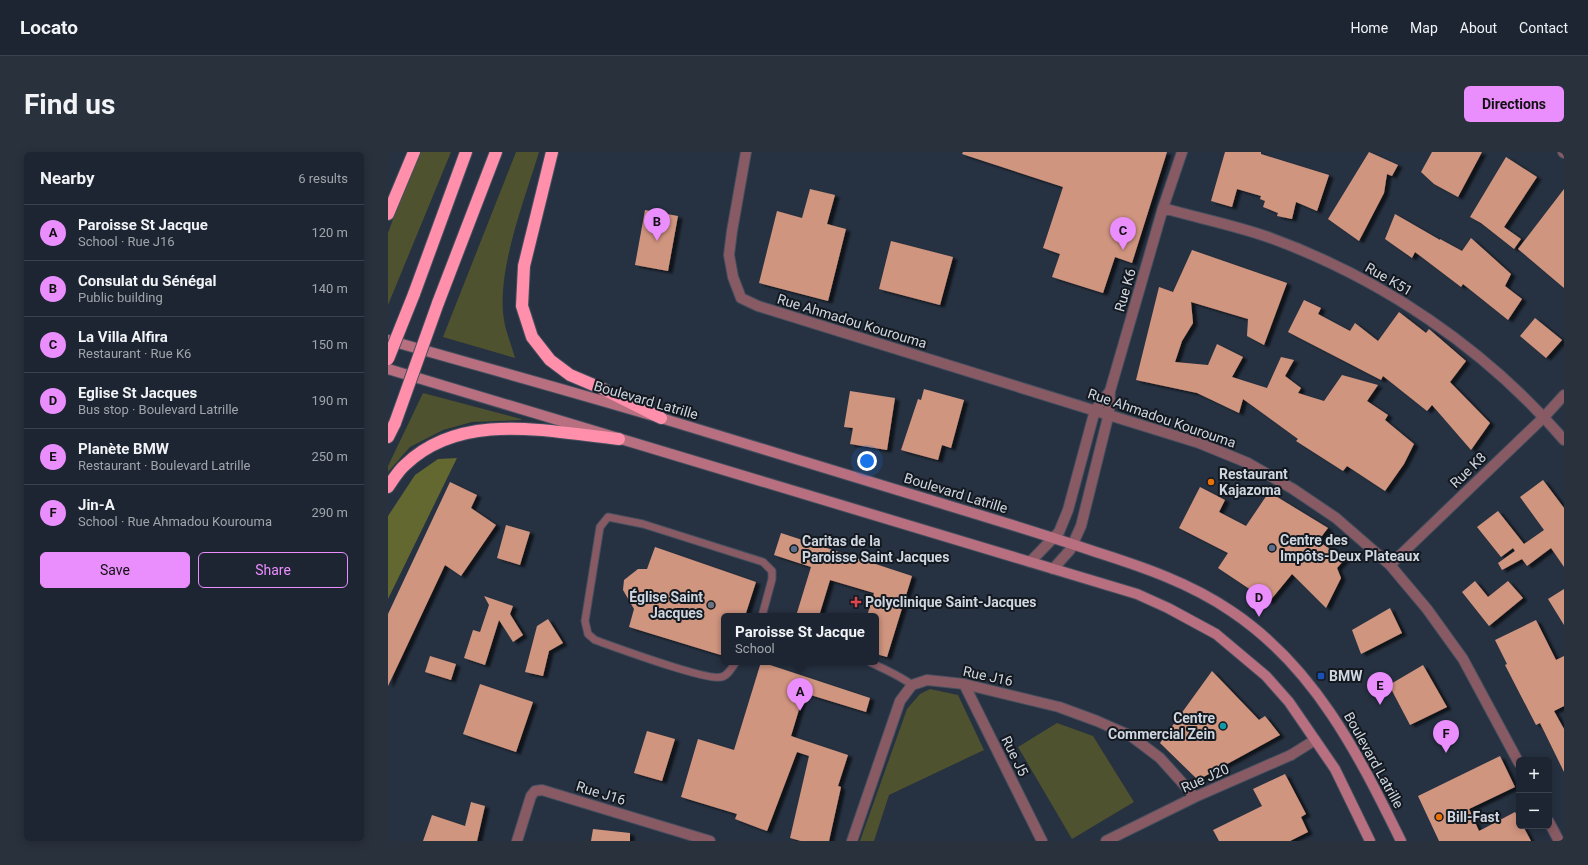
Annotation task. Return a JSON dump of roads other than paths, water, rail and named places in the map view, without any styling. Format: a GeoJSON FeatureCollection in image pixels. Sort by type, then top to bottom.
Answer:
{"type":"FeatureCollection","features":[{"type":"Feature","properties":{"kind":"highway"},"geometry":{"type":"LineString","coordinates":[[388,214],[414,152]]}},
{"type":"Feature","properties":{"kind":"highway"},"geometry":{"type":"LineString","coordinates":[[388,359],[414,294],[466,152]]}},
{"type":"Feature","properties":{"kind":"highway"},"geometry":{"type":"LineString","coordinates":[[388,437],[395,423],[438,303],[496,152]]}},
{"type":"Feature","properties":{"kind":"highway"},"geometry":{"type":"LineString","coordinates":[[552,152],[524,266],[522,306],[532,337],[550,360],[570,375],[603,389],[661,418]]}},
{"type":"Feature","properties":{"kind":"highway"},"geometry":{"type":"LineString","coordinates":[[388,487],[404,466],[417,455],[458,435],[483,429],[510,428],[619,439]]}},
{"type":"Feature","properties":{"kind":"main road","name":"Boulevard Latrille"},"geometry":{"type":"LineString","coordinates":[[388,340],[661,418],[1055,538],[1147,569],[1179,583],[1231,611],[1286,658],[1310,684],[1336,718],[1360,758],[1401,841]]}},
{"type":"Feature","properties":{"kind":"main road"},"geometry":{"type":"LineString","coordinates":[[388,369],[1138,594],[1168,608],[1216,634],[1266,676],[1289,702],[1334,769],[1370,841]]}},
{"type":"Feature","properties":{"kind":"street","name":"Rue Ahmadou Kourouma"},"geometry":{"type":"LineString","coordinates":[[746,152],[729,255],[733,277],[741,298],[758,306],[1109,413],[1199,443],[1248,463],[1292,489],[1336,518],[1390,565],[1427,609],[1463,659],[1516,757]]}},
{"type":"Feature","properties":{"kind":"street","name":"Rue K6"},"geometry":{"type":"LineString","coordinates":[[1053,569],[1063,560],[1073,544],[1081,526],[1109,413],[1110,391],[1163,208],[1182,152]]}},
{"type":"Feature","properties":{"kind":"street","name":"Rue K51"},"geometry":{"type":"LineString","coordinates":[[1163,208],[1267,237],[1334,264],[1382,290],[1441,327],[1493,369],[1544,417],[1564,440]]}},
{"type":"Feature","properties":{"kind":"street","name":"Rue K6"},"geometry":{"type":"LineString","coordinates":[[1030,562],[1055,538],[1064,522],[1096,410],[1110,391]]}},
{"type":"Feature","properties":{"kind":"street","name":"Rue K8"},"geometry":{"type":"LineString","coordinates":[[1390,565],[1544,417],[1564,395]]}},
{"type":"Feature","properties":{"kind":"street","name":"Rue J16"},"geometry":{"type":"LineString","coordinates":[[912,684],[927,680],[964,684],[1059,707],[1097,721],[1131,736],[1160,758],[1195,797]]}},
{"type":"Feature","properties":{"kind":"street"},"geometry":{"type":"LineString","coordinates":[[852,841],[900,701],[912,684]]}},
{"type":"Feature","properties":{"kind":"street","name":"Rue J5"},"geometry":{"type":"LineString","coordinates":[[964,684],[1042,841]]}},
{"type":"Feature","properties":{"kind":"street","name":"Rue J20"},"geometry":{"type":"LineString","coordinates":[[1106,841],[1195,797],[1291,755],[1315,740]]}},
{"type":"Feature","properties":{"kind":"street","name":"Rue J16"},"geometry":{"type":"LineString","coordinates":[[517,841],[530,796],[535,791],[542,790],[710,841]]}},
{"type":"Feature","properties":{"kind":"street"},"geometry":{"type":"LineString","coordinates":[[1552,828],[1559,841]]}},
{"type":"Feature","properties":{"kind":"lane"},"geometry":{"type":"LineString","coordinates":[[734,665],[727,674],[721,677],[713,677],[692,672],[594,640],[588,634],[585,621],[600,527],[608,517],[614,517],[643,524],[763,562],[772,571],[772,579],[763,613]]}},
{"type":"Feature","properties":{"kind":"lane"},"geometry":{"type":"LineString","coordinates":[[875,665],[890,673],[897,674],[912,684]]}},
{"type":"Feature","properties":{"kind":"place","name":"Consulat du Sénégal"},"geometry":{"type":"Point","coordinates":[657,241]}},
{"type":"Feature","properties":{"kind":"place","name":"La Villa Alfira"},"geometry":{"type":"Point","coordinates":[1123,250]}},
{"type":"Feature","properties":{"kind":"place","name":"Restaurant Kajazoma"},"geometry":{"type":"Point","coordinates":[1211,482]}},
{"type":"Feature","properties":{"kind":"place","name":"Centre des Impôts-Deux Plateaux"},"geometry":{"type":"Point","coordinates":[1272,548]}},
{"type":"Feature","properties":{"kind":"place","name":"Caritas de la Paroisse Saint Jacques"},"geometry":{"type":"Point","coordinates":[794,549]}},
{"type":"Feature","properties":{"kind":"place","name":"Polyclinique Saint-Jacques"},"geometry":{"type":"Point","coordinates":[856,602]}},
{"type":"Feature","properties":{"kind":"place","name":"Église Saint Jacques"},"geometry":{"type":"Point","coordinates":[711,605]}},
{"type":"Feature","properties":{"kind":"place","name":"Eglise St Jacques"},"geometry":{"type":"Point","coordinates":[1259,617]}},
{"type":"Feature","properties":{"kind":"place","name":"BMW"},"geometry":{"type":"Point","coordinates":[1321,676]}},
{"type":"Feature","properties":{"kind":"place","name":"Planète BMW"},"geometry":{"type":"Point","coordinates":[1380,705]}},
{"type":"Feature","properties":{"kind":"place","name":"Paroisse St Jacque"},"geometry":{"type":"Point","coordinates":[800,711]}},
{"type":"Feature","properties":{"kind":"place","name":"Centre Commercial Zein"},"geometry":{"type":"Point","coordinates":[1223,726]}},
{"type":"Feature","properties":{"kind":"place","name":"Jin-A"},"geometry":{"type":"Point","coordinates":[1446,753]}},
{"type":"Feature","properties":{"kind":"place","name":"Bill-Fast"},"geometry":{"type":"Point","coordinates":[1439,817]}}]}
